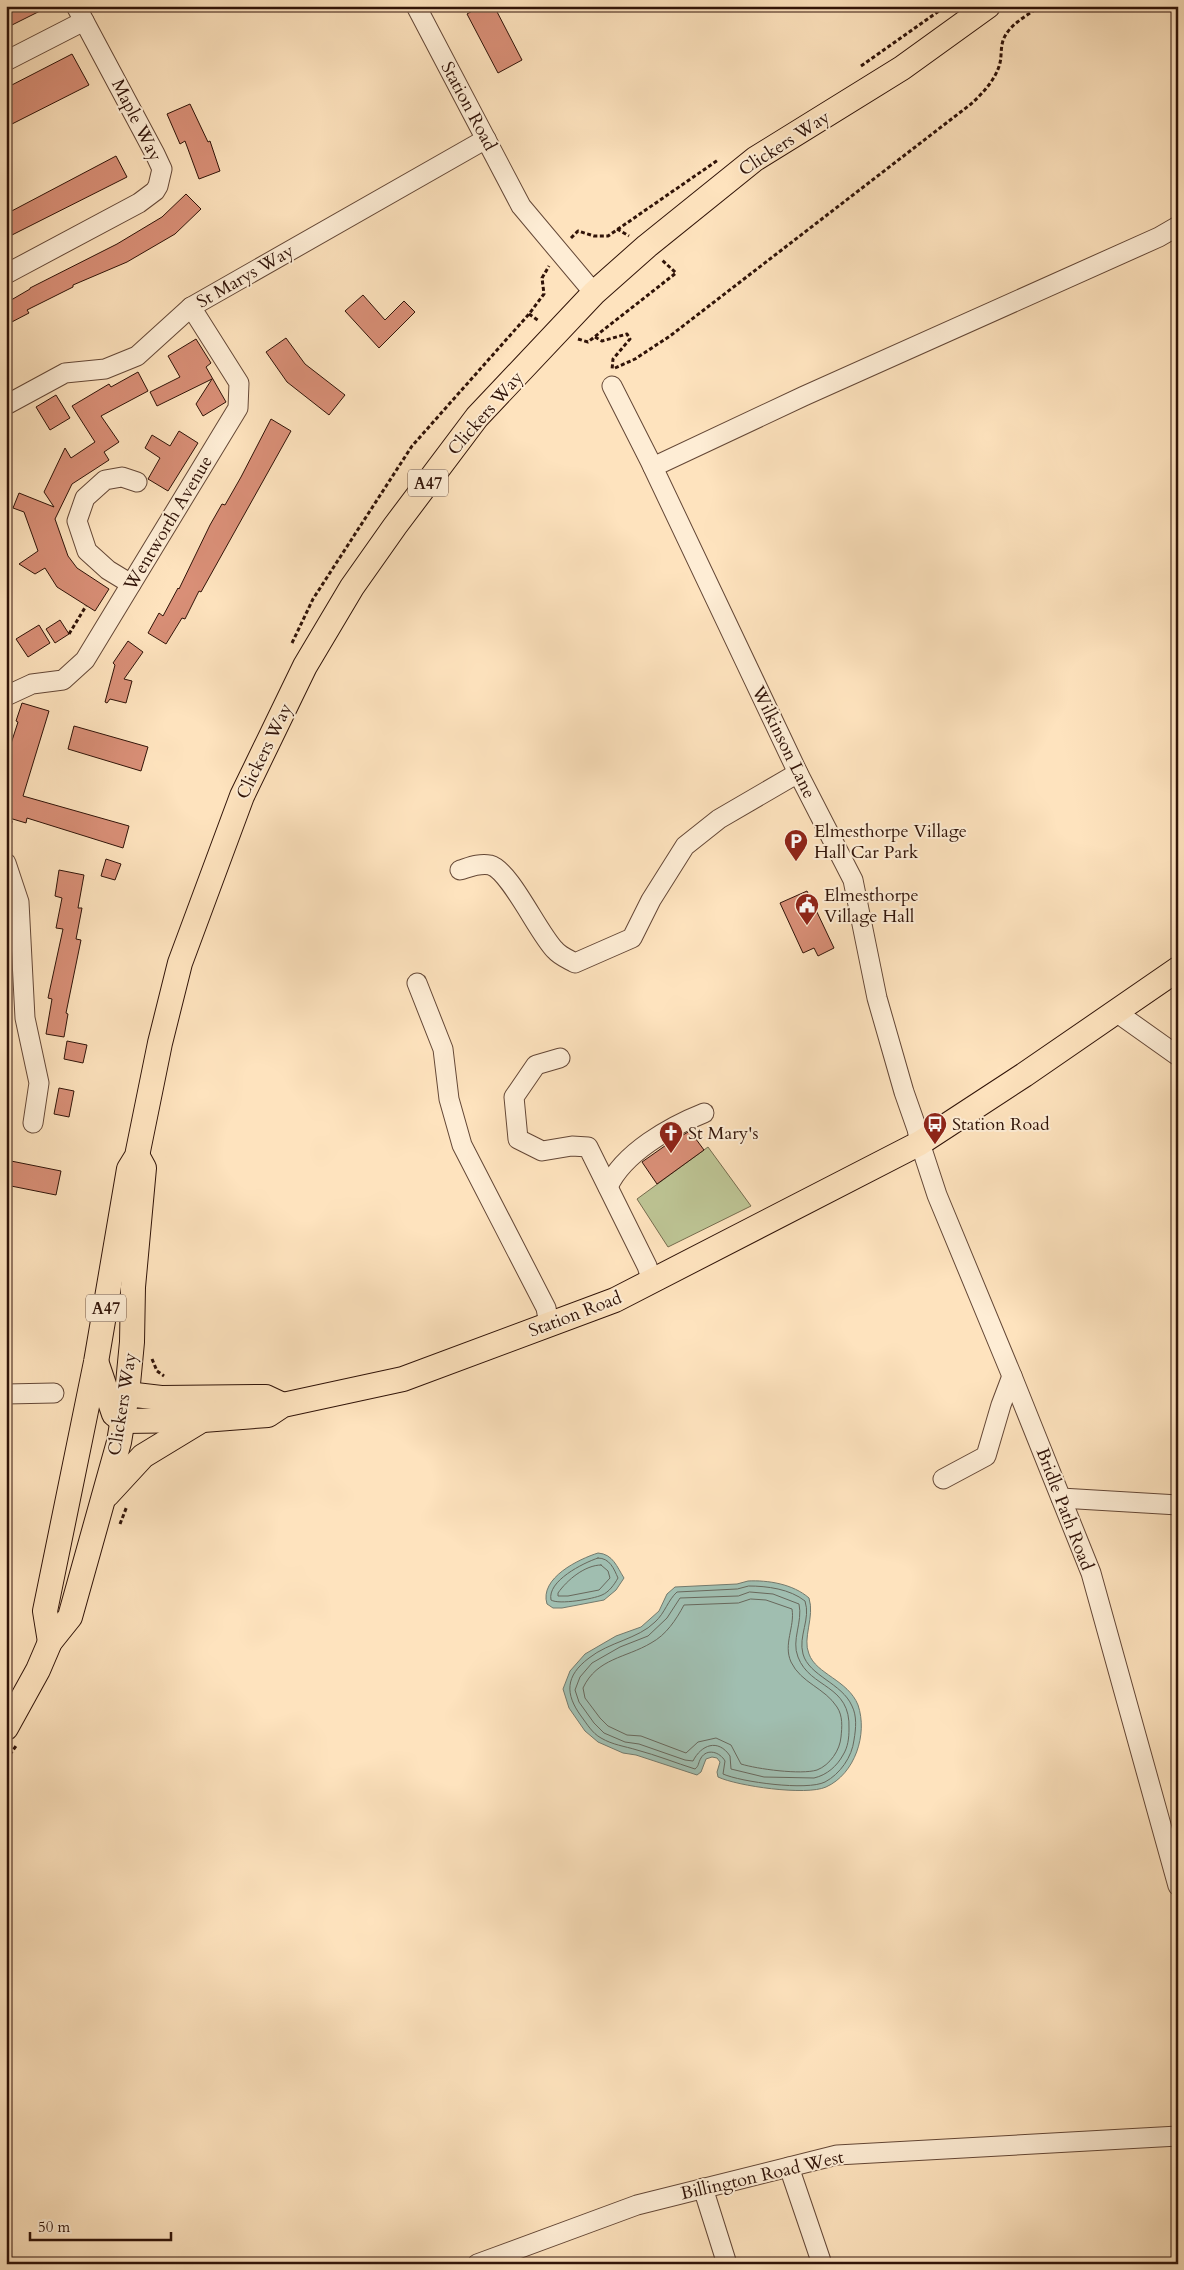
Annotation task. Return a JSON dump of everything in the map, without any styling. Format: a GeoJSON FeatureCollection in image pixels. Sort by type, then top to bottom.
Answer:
{"type":"FeatureCollection","features":[{"type":"Feature","properties":{"kind":"main road","name":"Clickers Way"},"geometry":{"type":"LineString","coordinates":[[50,1642],[45,1611],[77,1462],[129,1170],[137,1156],[160,1043],[180,963],[242,796],[305,666],[358,579],[395,526],[477,417],[594,294],[647,246],[755,159],[902,68],[988,6]]}},
{"type":"Feature","properties":{"kind":"main road","name":"Station Road"},"geometry":{"type":"LineString","coordinates":[[120,1407],[203,1420],[268,1415],[283,1405],[403,1378],[615,1300],[920,1143],[1024,1075],[1178,969]]}},
{"type":"Feature","properties":{"kind":"main road","name":"Clickers Way"},"geometry":{"type":"LineString","coordinates":[[6,1728],[38,1670],[50,1642],[70,1617],[104,1498],[132,1342],[133,1287],[144,1168],[137,1156]]}},
{"type":"Feature","properties":{"kind":"main road"},"geometry":{"type":"LineString","coordinates":[[96,1362],[120,1407]]}},
{"type":"Feature","properties":{"kind":"main road"},"geometry":{"type":"LineString","coordinates":[[77,1462],[120,1407],[161,1398],[266,1396],[283,1405]]}},
{"type":"Feature","properties":{"kind":"main road"},"geometry":{"type":"LineString","coordinates":[[104,1498],[143,1456],[171,1437],[203,1420]]}},
{"type":"Feature","properties":{"kind":"street","name":"Station Road"},"geometry":{"type":"LineString","coordinates":[[416,6],[521,206],[559,249]]}},
{"type":"Feature","properties":{"kind":"street"},"geometry":{"type":"LineString","coordinates":[[6,61],[80,14]]}},
{"type":"Feature","properties":{"kind":"street","name":"Maple Way"},"geometry":{"type":"LineString","coordinates":[[6,274],[139,203],[158,186],[162,169],[80,14]]}},
{"type":"Feature","properties":{"kind":"street","name":"St Marys Way"},"geometry":{"type":"LineString","coordinates":[[6,405],[65,373],[105,369],[137,356],[191,308],[486,139]]}},
{"type":"Feature","properties":{"kind":"street"},"geometry":{"type":"LineString","coordinates":[[653,467],[813,392],[1159,238],[1178,226]]}},
{"type":"Feature","properties":{"kind":"street"},"geometry":{"type":"LineString","coordinates":[[559,249],[594,294]]}},
{"type":"Feature","properties":{"kind":"street","name":"Wentworth Avenue"},"geometry":{"type":"LineString","coordinates":[[6,696],[32,684],[63,680],[85,660],[238,408],[239,383],[191,308]]}},
{"type":"Feature","properties":{"kind":"street","name":"Wilkinson Lane"},"geometry":{"type":"LineString","coordinates":[[612,378],[798,774],[853,880],[877,998],[904,1092],[918,1129],[920,1143]]}},
{"type":"Feature","properties":{"kind":"street"},"geometry":{"type":"LineString","coordinates":[[132,584],[108,570],[87,550],[77,521],[85,498],[105,480],[122,476],[137,482]]}},
{"type":"Feature","properties":{"kind":"street"},"geometry":{"type":"LineString","coordinates":[[460,870],[480,864],[492,866],[507,878],[535,923],[556,951],[575,963],[632,938],[651,900],[684,846],[719,819],[798,774]]}},
{"type":"Feature","properties":{"kind":"street"},"geometry":{"type":"LineString","coordinates":[[6,862],[19,902],[25,1018],[39,1083],[33,1123]]}},
{"type":"Feature","properties":{"kind":"street"},"geometry":{"type":"LineString","coordinates":[[417,983],[443,1049],[449,1099],[462,1145],[546,1308],[550,1324]]}},
{"type":"Feature","properties":{"kind":"street"},"geometry":{"type":"LineString","coordinates":[[1116,1012],[1178,1056]]}},
{"type":"Feature","properties":{"kind":"street"},"geometry":{"type":"LineString","coordinates":[[560,1058],[536,1065],[514,1097],[518,1138],[542,1151],[572,1146],[588,1147],[647,1266],[652,1281]]}},
{"type":"Feature","properties":{"kind":"street"},"geometry":{"type":"LineString","coordinates":[[608,1187],[614,1174],[627,1160],[680,1123],[704,1113]]}},
{"type":"Feature","properties":{"kind":"street","name":"Bridle Path Road"},"geometry":{"type":"LineString","coordinates":[[920,1143],[937,1195],[1091,1573],[1178,1886]]}},
{"type":"Feature","properties":{"kind":"street"},"geometry":{"type":"LineString","coordinates":[[943,1479],[986,1456],[1012,1376]]}},
{"type":"Feature","properties":{"kind":"street"},"geometry":{"type":"LineString","coordinates":[[6,1394],[54,1393]]}},
{"type":"Feature","properties":{"kind":"street"},"geometry":{"type":"LineString","coordinates":[[1061,1498],[1178,1505]]}},
{"type":"Feature","properties":{"kind":"street","name":"Billington Road West"},"geometry":{"type":"LineString","coordinates":[[476,2264],[637,2205],[837,2155],[1178,2136]]}},
{"type":"Feature","properties":{"kind":"street"},"geometry":{"type":"LineString","coordinates":[[789,2167],[822,2264]]}},
{"type":"Feature","properties":{"kind":"street"},"geometry":{"type":"LineString","coordinates":[[703,2188],[727,2264]]}},
{"type":"Feature","properties":{"kind":"path"},"geometry":{"type":"LineString","coordinates":[[860,67],[946,6]]}},
{"type":"Feature","properties":{"kind":"path"},"geometry":{"type":"LineString","coordinates":[[612,378],[635,359],[670,336],[971,104],[984,92],[1000,64],[1004,37],[1022,19],[1040,6]]}},
{"type":"Feature","properties":{"kind":"path"},"geometry":{"type":"LineString","coordinates":[[288,652],[313,600],[412,446],[529,314],[544,294],[542,278],[559,249],[578,231],[594,236],[608,236],[720,158]]}},
{"type":"Feature","properties":{"kind":"path"},"geometry":{"type":"LineString","coordinates":[[595,337],[602,340],[627,334],[630,339],[613,359],[612,378]]}},
{"type":"Feature","properties":{"kind":"path"},"geometry":{"type":"LineString","coordinates":[[69,634],[86,606]]}},
{"type":"Feature","properties":{"kind":"path"},"geometry":{"type":"LineString","coordinates":[[6,837],[12,819]]}},
{"type":"Feature","properties":{"kind":"green space"},"geometry":{"type":"Polygon","coordinates":[[[708,1147],[751,1206],[668,1247],[637,1199],[708,1147]]]}},
{"type":"Feature","properties":{"kind":"water"},"geometry":{"type":"Polygon","coordinates":[[[598,1553],[611,1558],[624,1578],[616,1590],[604,1600],[562,1608],[553,1608],[547,1604],[546,1595],[549,1586],[562,1571],[598,1553]]]}},
{"type":"Feature","properties":{"kind":"water"},"geometry":{"type":"Polygon","coordinates":[[[748,1581],[764,1581],[788,1586],[809,1598],[811,1613],[807,1648],[809,1654],[818,1667],[840,1683],[853,1696],[861,1716],[860,1740],[857,1752],[845,1773],[826,1787],[816,1790],[772,1789],[740,1784],[718,1777],[717,1772],[720,1762],[717,1758],[706,1759],[701,1772],[697,1775],[636,1755],[623,1753],[598,1742],[585,1731],[569,1708],[563,1689],[570,1671],[585,1654],[616,1636],[641,1627],[659,1611],[667,1594],[675,1587],[737,1584],[748,1581]]]}},
{"type":"Feature","properties":{"kind":"building"},"geometry":{"type":"Polygon","coordinates":[[[6,6],[50,6],[6,28],[6,6]]]}},
{"type":"Feature","properties":{"kind":"building"},"geometry":{"type":"Polygon","coordinates":[[[481,6],[494,6],[522,60],[498,73],[467,14],[481,6]]]}},
{"type":"Feature","properties":{"kind":"building"},"geometry":{"type":"Polygon","coordinates":[[[72,54],[89,85],[6,127],[6,88],[72,54]]]}},
{"type":"Feature","properties":{"kind":"building"},"geometry":{"type":"Polygon","coordinates":[[[190,104],[208,142],[210,141],[220,171],[199,179],[185,141],[180,144],[167,114],[190,104]]]}},
{"type":"Feature","properties":{"kind":"building"},"geometry":{"type":"Polygon","coordinates":[[[116,156],[127,177],[6,238],[6,214],[116,156]]]}},
{"type":"Feature","properties":{"kind":"building"},"geometry":{"type":"Polygon","coordinates":[[[186,194],[201,209],[175,234],[127,262],[73,285],[73,287],[27,310],[29,313],[6,325],[6,303],[30,288],[117,244],[162,217],[186,194]]]}},
{"type":"Feature","properties":{"kind":"building"},"geometry":{"type":"Polygon","coordinates":[[[363,295],[385,320],[404,301],[415,312],[379,348],[345,311],[363,295]]]}},
{"type":"Feature","properties":{"kind":"building"},"geometry":{"type":"Polygon","coordinates":[[[286,338],[305,364],[345,395],[329,415],[287,382],[266,352],[286,338]]]}},
{"type":"Feature","properties":{"kind":"building"},"geometry":{"type":"Polygon","coordinates":[[[196,339],[211,363],[206,367],[226,402],[203,416],[196,404],[212,379],[157,406],[150,392],[180,377],[168,356],[196,339]]]}},
{"type":"Feature","properties":{"kind":"building"},"geometry":{"type":"Polygon","coordinates":[[[138,372],[148,391],[101,416],[119,442],[104,452],[109,460],[72,484],[55,519],[68,556],[77,568],[109,589],[95,611],[57,587],[45,568],[35,574],[19,564],[38,551],[24,512],[13,508],[19,493],[54,507],[44,492],[65,448],[71,458],[95,442],[72,406],[109,384],[111,387],[138,372]]]}},
{"type":"Feature","properties":{"kind":"building"},"geometry":{"type":"Polygon","coordinates":[[[56,395],[70,418],[50,430],[36,407],[56,395]]]}},
{"type":"Feature","properties":{"kind":"building"},"geometry":{"type":"Polygon","coordinates":[[[271,419],[291,431],[201,592],[199,591],[185,619],[182,618],[166,644],[148,633],[159,613],[163,616],[179,589],[210,525],[222,504],[225,505],[271,419]]]}},
{"type":"Feature","properties":{"kind":"building"},"geometry":{"type":"Polygon","coordinates":[[[179,431],[198,443],[168,491],[148,479],[160,458],[145,448],[152,435],[170,446],[179,431]]]}},
{"type":"Feature","properties":{"kind":"building"},"geometry":{"type":"Polygon","coordinates":[[[60,620],[69,634],[55,643],[46,629],[60,620]]]}},
{"type":"Feature","properties":{"kind":"building"},"geometry":{"type":"Polygon","coordinates":[[[39,625],[50,643],[28,657],[16,639],[39,625]]]}},
{"type":"Feature","properties":{"kind":"building"},"geometry":{"type":"Polygon","coordinates":[[[128,641],[143,652],[124,679],[132,681],[126,703],[110,699],[107,703],[105,702],[115,665],[113,663],[128,641]]]}},
{"type":"Feature","properties":{"kind":"building"},"geometry":{"type":"Polygon","coordinates":[[[22,703],[49,711],[23,796],[129,826],[123,848],[27,818],[26,823],[6,817],[6,759],[22,703]]]}},
{"type":"Feature","properties":{"kind":"building"},"geometry":{"type":"Polygon","coordinates":[[[74,726],[148,747],[141,771],[68,749],[74,726]]]}},
{"type":"Feature","properties":{"kind":"building"},"geometry":{"type":"Polygon","coordinates":[[[106,859],[121,864],[115,880],[101,876],[106,859]]]}},
{"type":"Feature","properties":{"kind":"building"},"geometry":{"type":"Polygon","coordinates":[[[59,870],[84,875],[78,908],[82,908],[76,939],[81,940],[66,1013],[68,1014],[64,1037],[46,1034],[52,999],[48,998],[63,929],[56,928],[62,898],[55,896],[59,870]]]}},
{"type":"Feature","properties":{"kind":"building","name":"Elmesthorpe Village Hall"},"geometry":{"type":"Polygon","coordinates":[[[807,891],[834,948],[818,956],[814,948],[803,953],[780,903],[807,891]]]}},
{"type":"Feature","properties":{"kind":"building"},"geometry":{"type":"Polygon","coordinates":[[[67,1041],[87,1045],[83,1063],[64,1059],[67,1041]]]}},
{"type":"Feature","properties":{"kind":"building"},"geometry":{"type":"Polygon","coordinates":[[[59,1088],[74,1091],[69,1117],[54,1114],[59,1088]]]}},
{"type":"Feature","properties":{"kind":"building","name":"St Mary's"},"geometry":{"type":"Polygon","coordinates":[[[690,1131],[704,1150],[657,1184],[642,1162],[690,1131]]]}},
{"type":"Feature","properties":{"kind":"building"},"geometry":{"type":"Polygon","coordinates":[[[6,1160],[61,1171],[56,1195],[6,1185],[6,1160]]]}},
{"type":"Feature","properties":{"kind":"place","name":"Elmesthorpe Village Hall Car Park"},"geometry":{"type":"Point","coordinates":[796,862]}},
{"type":"Feature","properties":{"kind":"place","name":"Elmesthorpe Village Hall"},"geometry":{"type":"Point","coordinates":[807,926]}},
{"type":"Feature","properties":{"kind":"place","name":"Station Road"},"geometry":{"type":"Point","coordinates":[935,1145]}},
{"type":"Feature","properties":{"kind":"place","name":"St Mary's"},"geometry":{"type":"Point","coordinates":[671,1154]}}]}
